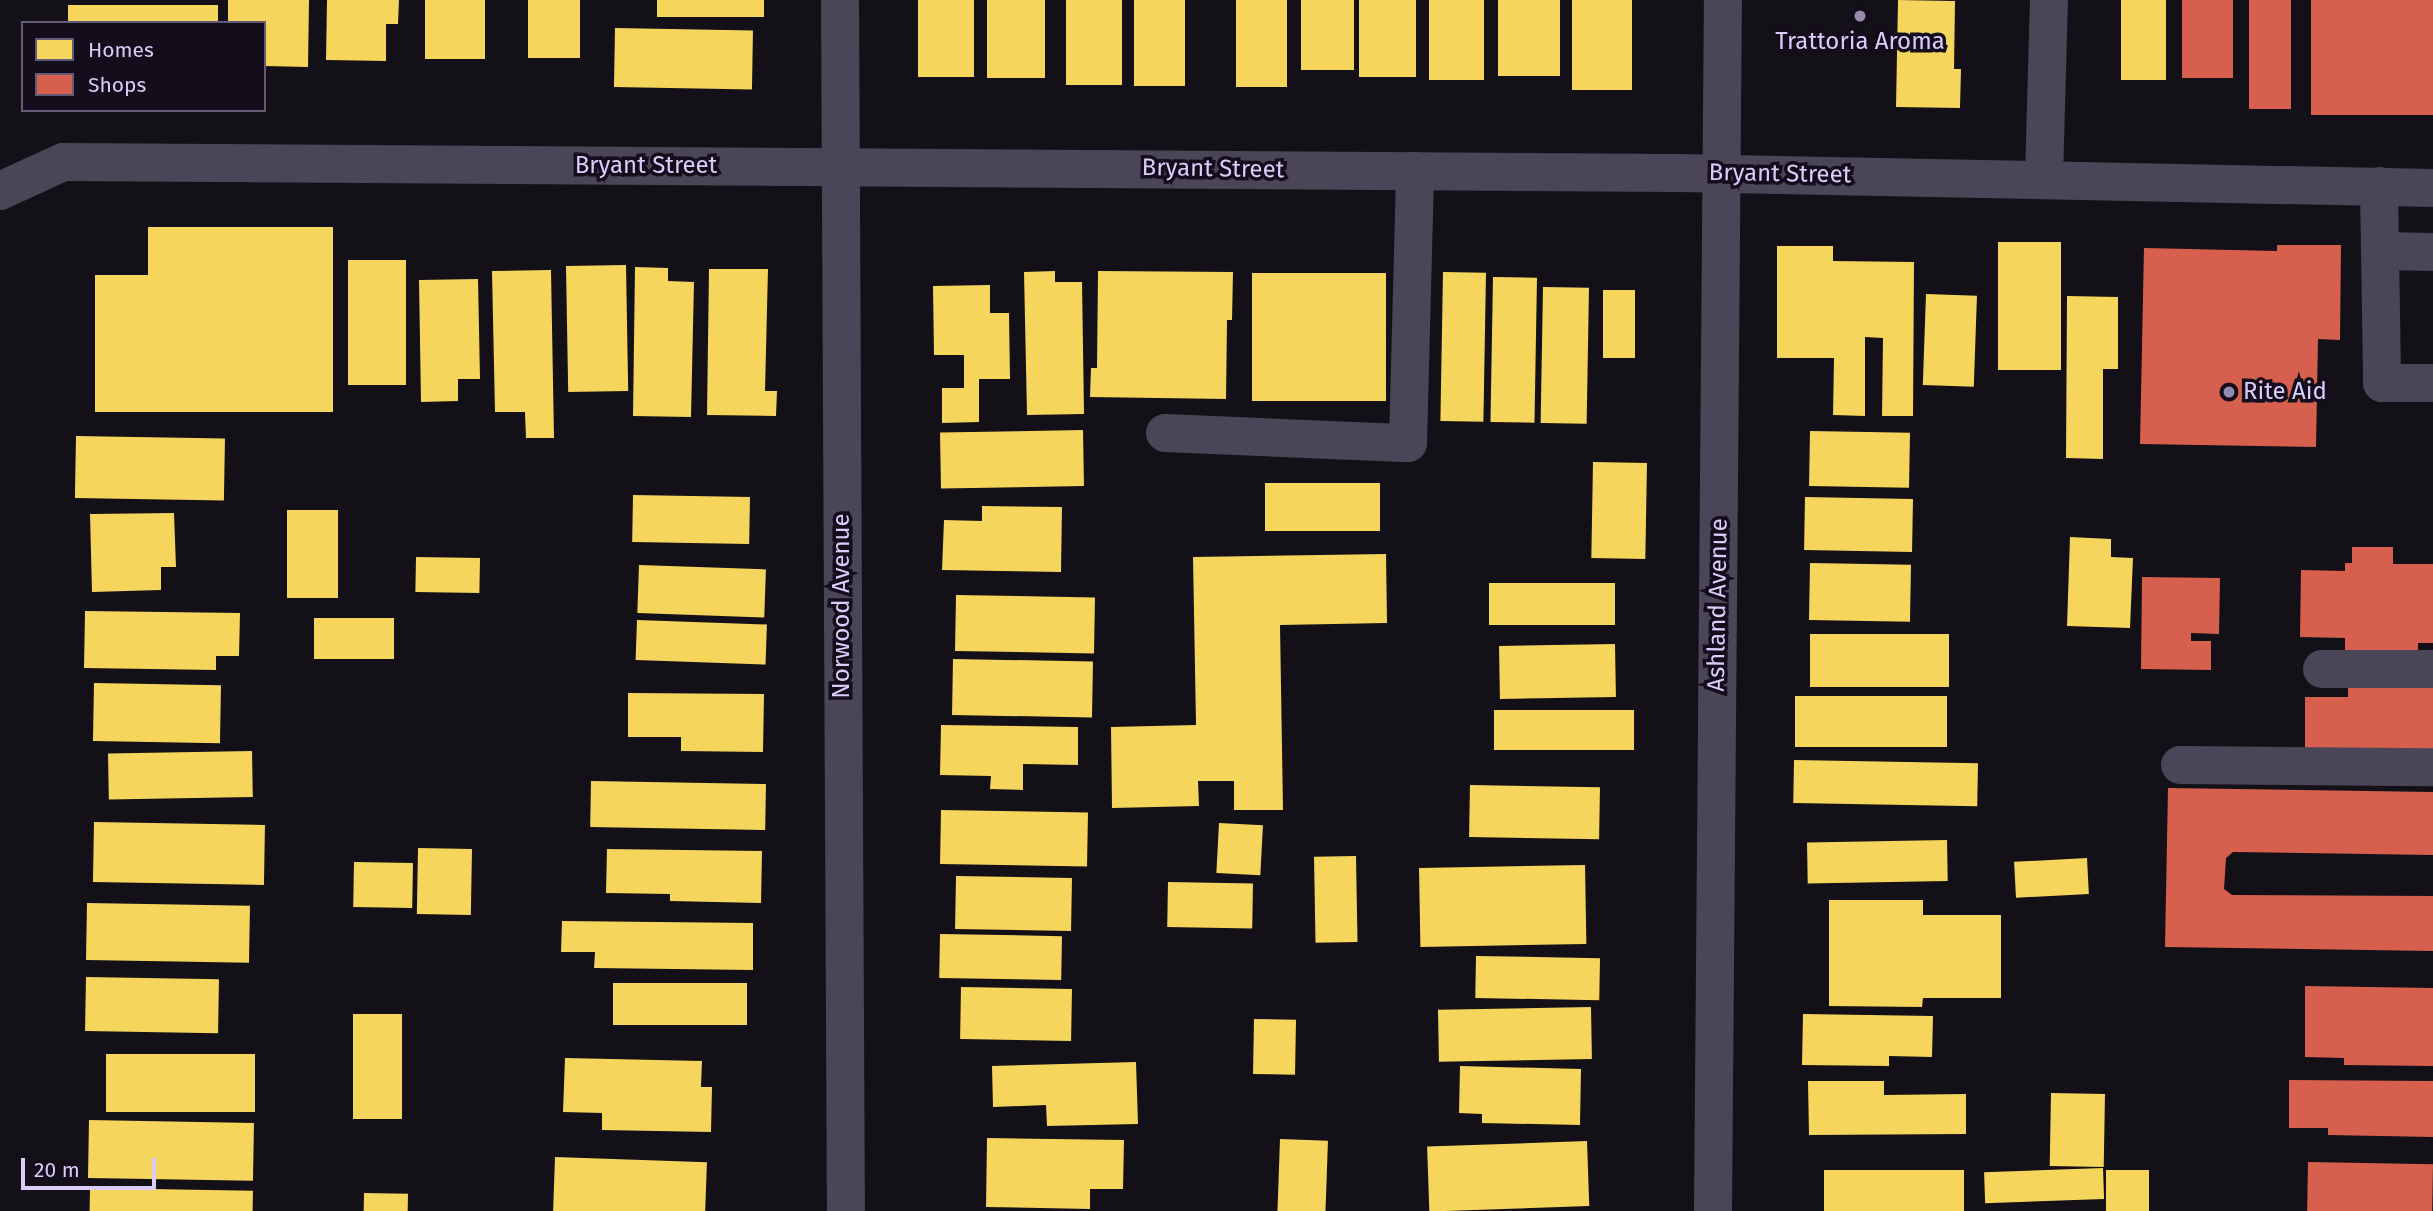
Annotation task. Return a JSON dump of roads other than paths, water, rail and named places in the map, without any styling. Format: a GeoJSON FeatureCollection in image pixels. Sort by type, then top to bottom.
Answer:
{"type":"FeatureCollection","features":[{"type":"Feature","properties":{"kind":"street","name":"Norwood Avenue"},"geometry":{"type":"LineString","coordinates":[[840,0],[846,1211]]}},
{"type":"Feature","properties":{"kind":"street","name":"Ashland Avenue"},"geometry":{"type":"LineString","coordinates":[[1713,1211],[1723,0]]}},
{"type":"Feature","properties":{"kind":"street"},"geometry":{"type":"LineString","coordinates":[[2044,178],[2049,0]]}},
{"type":"Feature","properties":{"kind":"street","name":"Bryant Street"},"geometry":{"type":"LineString","coordinates":[[0,191],[63,162],[1722,174],[2044,178],[2433,188]]}},
{"type":"Feature","properties":{"kind":"street"},"geometry":{"type":"LineString","coordinates":[[1165,433],[1408,443],[1415,171]]}},
{"type":"Feature","properties":{"kind":"street"},"geometry":{"type":"LineString","coordinates":[[2379,186],[2382,383],[2433,383]]}},
{"type":"Feature","properties":{"kind":"street"},"geometry":{"type":"LineString","coordinates":[[2381,251],[2433,252]]}},
{"type":"Feature","properties":{"kind":"street"},"geometry":{"type":"LineString","coordinates":[[2322,669],[2433,669]]}},
{"type":"Feature","properties":{"kind":"street"},"geometry":{"type":"LineString","coordinates":[[2180,765],[2433,767]]}},
{"type":"Feature","properties":{"kind":"place","name":"Trattoria Aroma"},"geometry":{"type":"Point","coordinates":[1860,16]}},
{"type":"Feature","properties":{"kind":"place","name":"Rite Aid"},"geometry":{"type":"Point","coordinates":[2229,392]}}]}
